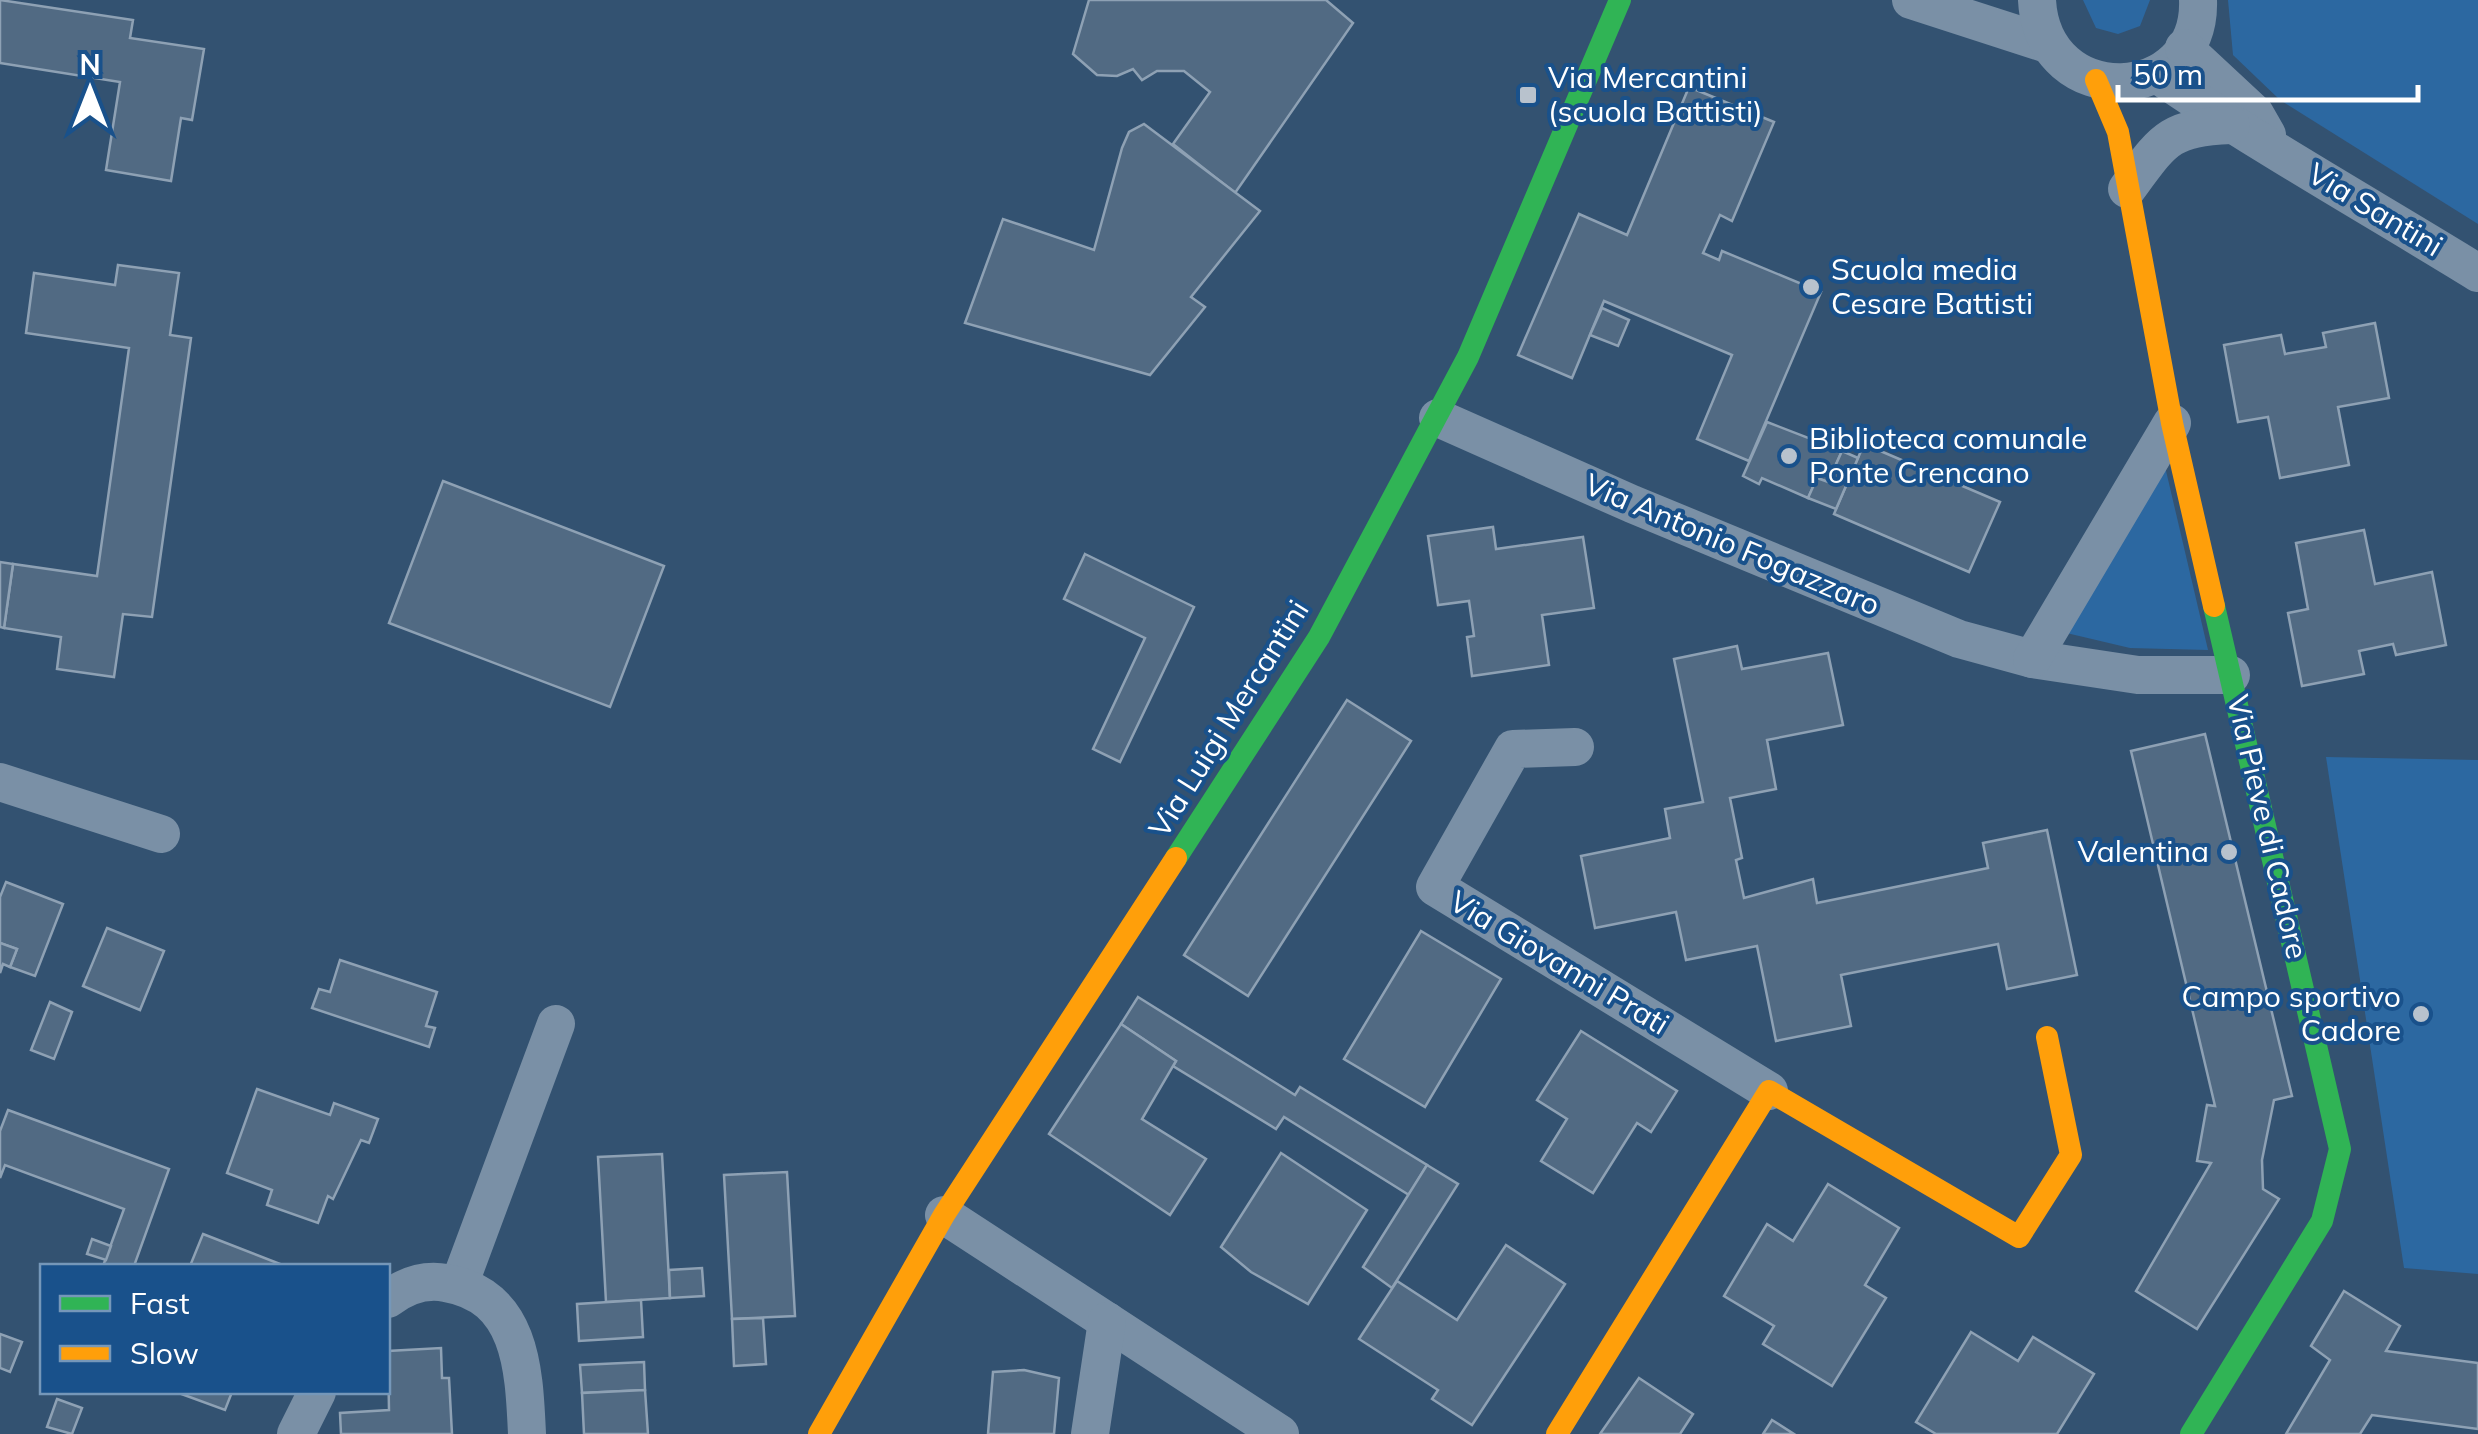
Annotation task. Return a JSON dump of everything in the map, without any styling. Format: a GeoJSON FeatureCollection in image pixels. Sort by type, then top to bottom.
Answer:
{"type":"FeatureCollection","features":[{"type":"Feature","properties":{"kind":"street","name":"Via Luigi Mercantini"},"geometry":{"type":"LineString","coordinates":[[819,1434],[944,1216],[1319,637],[1468,357],[1620,0]]}},
{"type":"Feature","properties":{"kind":"street"},"geometry":{"type":"LineString","coordinates":[[1910,0],[2047,44]]}},
{"type":"Feature","properties":{"kind":"street"},"geometry":{"type":"LineString","coordinates":[[1952,13],[1996,0]]}},
{"type":"Feature","properties":{"kind":"street"},"geometry":{"type":"LineString","coordinates":[[2036,0],[2047,44],[2064,64],[2096,80],[2159,68],[2199,13],[2198,0]]}},
{"type":"Feature","properties":{"kind":"street","name":"Via Santini"},"geometry":{"type":"LineString","coordinates":[[2159,68],[2231,125],[2274,146],[2478,272]]}},
{"type":"Feature","properties":{"kind":"street","name":"Via Santini"},"geometry":{"type":"LineString","coordinates":[[2159,68],[2255,114],[2274,146]]}},
{"type":"Feature","properties":{"kind":"street","name":"Via Pieve di Cadore"},"geometry":{"type":"LineString","coordinates":[[2118,132],[2159,68]]}},
{"type":"Feature","properties":{"kind":"street","name":"Via Pieve di Cadore"},"geometry":{"type":"LineString","coordinates":[[2096,80],[2118,132],[2172,423],[2340,1149],[2322,1222],[2191,1434]]}},
{"type":"Feature","properties":{"kind":"street"},"geometry":{"type":"LineString","coordinates":[[2127,188],[2160,144],[2188,127],[2231,125]]}},
{"type":"Feature","properties":{"kind":"street","name":"Via Antonio Fogazzaro"},"geometry":{"type":"LineString","coordinates":[[1438,418],[1941,631],[2032,658],[2138,675],[2231,675]]}},
{"type":"Feature","properties":{"kind":"street"},"geometry":{"type":"LineString","coordinates":[[2032,658],[2172,423]]}},
{"type":"Feature","properties":{"kind":"street","name":"Via Giovanni Prati"},"geometry":{"type":"LineString","coordinates":[[1575,748],[1513,749],[1435,887],[2019,1238],[2071,1155],[2047,1036]]}},
{"type":"Feature","properties":{"kind":"street"},"geometry":{"type":"LineString","coordinates":[[0,782],[162,834]]}},
{"type":"Feature","properties":{"kind":"street"},"geometry":{"type":"LineString","coordinates":[[459,1285],[556,1024]]}},
{"type":"Feature","properties":{"kind":"street"},"geometry":{"type":"LineString","coordinates":[[1558,1434],[1769,1091]]}},
{"type":"Feature","properties":{"kind":"street"},"geometry":{"type":"LineString","coordinates":[[944,1216],[1280,1434]]}},
{"type":"Feature","properties":{"kind":"street"},"geometry":{"type":"LineString","coordinates":[[390,1297],[400,1289],[432,1280],[486,1296],[504,1312],[525,1382],[527,1434]]}},
{"type":"Feature","properties":{"kind":"street"},"geometry":{"type":"LineString","coordinates":[[1090,1434],[1107,1321]]}},
{"type":"Feature","properties":{"kind":"street"},"geometry":{"type":"LineString","coordinates":[[296,1434],[316,1394]]}},
{"type":"Feature","properties":{"kind":"shaded area"},"geometry":{"type":"Polygon","coordinates":[[[2083,0],[2150,0],[2140,26],[2118,34],[2096,28],[2083,0]]]}},
{"type":"Feature","properties":{"kind":"shaded area"},"geometry":{"type":"Polygon","coordinates":[[[2228,0],[2478,0],[2478,224],[2280,100],[2233,55],[2228,0]]]}},
{"type":"Feature","properties":{"kind":"shaded area"},"geometry":{"type":"Polygon","coordinates":[[[2163,458],[2208,650],[2130,648],[2058,631],[2163,458]]]}},
{"type":"Feature","properties":{"kind":"shaded area","name":"Campo sportivo Cadore"},"geometry":{"type":"Polygon","coordinates":[[[2326,757],[2478,760],[2478,1274],[2404,1268],[2326,757]]]}},
{"type":"Feature","properties":{"kind":"building"},"geometry":{"type":"Polygon","coordinates":[[[0,0],[133,20],[130,38],[204,49],[192,120],[181,118],[171,181],[106,170],[120,82],[0,63],[0,0]]]}},
{"type":"Feature","properties":{"kind":"building"},"geometry":{"type":"Polygon","coordinates":[[[1089,0],[1326,0],[1353,23],[1235,193],[1173,144],[1210,92],[1184,71],[1157,71],[1142,80],[1133,69],[1117,76],[1097,75],[1073,54],[1089,0]]]}},
{"type":"Feature","properties":{"kind":"building"},"geometry":{"type":"Polygon","coordinates":[[[1689,87],[1774,122],[1732,221],[1720,215],[1703,253],[1719,260],[1722,251],[1821,292],[1749,461],[1697,439],[1732,355],[1604,301],[1572,378],[1518,355],[1579,214],[1627,235],[1689,87]]]}},
{"type":"Feature","properties":{"kind":"building"},"geometry":{"type":"Polygon","coordinates":[[[1144,124],[1260,211],[1191,297],[1205,307],[1150,375],[965,323],[1003,219],[1094,250],[1122,148],[1129,132],[1144,124]]]}},
{"type":"Feature","properties":{"kind":"building"},"geometry":{"type":"Polygon","coordinates":[[[118,265],[179,273],[170,335],[191,338],[152,617],[123,614],[114,677],[57,669],[61,637],[4,628],[13,564],[97,576],[129,348],[26,333],[34,273],[115,285],[118,265]]]}},
{"type":"Feature","properties":{"kind":"building"},"geometry":{"type":"Polygon","coordinates":[[[1602,308],[1629,320],[1618,346],[1590,335],[1602,308]]]}},
{"type":"Feature","properties":{"kind":"building"},"geometry":{"type":"Polygon","coordinates":[[[2375,323],[2389,398],[2338,407],[2349,465],[2280,478],[2268,417],[2238,422],[2224,345],[2281,335],[2285,354],[2326,347],[2323,333],[2375,323]]]}},
{"type":"Feature","properties":{"kind":"building"},"geometry":{"type":"Polygon","coordinates":[[[1767,422],[1842,451],[1828,482],[1817,478],[1808,498],[1762,478],[1759,484],[1743,476],[1767,422]]]}},
{"type":"Feature","properties":{"kind":"building"},"geometry":{"type":"Polygon","coordinates":[[[1864,444],[2000,502],[1969,572],[1834,514],[1864,444]]]}},
{"type":"Feature","properties":{"kind":"building"},"geometry":{"type":"Polygon","coordinates":[[[1842,451],[1858,458],[1836,509],[1808,498],[1817,478],[1828,482],[1842,451]]]}},
{"type":"Feature","properties":{"kind":"building"},"geometry":{"type":"Polygon","coordinates":[[[443,481],[664,566],[610,707],[389,623],[443,481]]]}},
{"type":"Feature","properties":{"kind":"building"},"geometry":{"type":"Polygon","coordinates":[[[1493,527],[1496,549],[1583,537],[1594,608],[1542,615],[1549,665],[1472,676],[1467,637],[1474,636],[1469,601],[1438,605],[1428,536],[1493,527]]]}},
{"type":"Feature","properties":{"kind":"building"},"geometry":{"type":"Polygon","coordinates":[[[2364,530],[2375,584],[2432,572],[2446,645],[2396,655],[2393,644],[2359,651],[2364,674],[2302,686],[2288,613],[2308,609],[2296,543],[2364,530]]]}},
{"type":"Feature","properties":{"kind":"building"},"geometry":{"type":"Polygon","coordinates":[[[1085,554],[1194,607],[1120,762],[1093,749],[1145,638],[1064,599],[1085,554]]]}},
{"type":"Feature","properties":{"kind":"building"},"geometry":{"type":"Polygon","coordinates":[[[0,562],[13,564],[4,628],[0,627],[0,562]]]}},
{"type":"Feature","properties":{"kind":"building"},"geometry":{"type":"Polygon","coordinates":[[[1737,646],[1742,669],[1828,653],[1843,725],[1767,740],[1776,789],[1730,798],[1742,858],[1736,860],[1744,898],[1813,879],[1817,903],[1988,868],[1983,843],[2047,830],[2077,975],[2007,989],[1998,944],[1841,975],[1851,1026],[1776,1041],[1757,946],[1686,960],[1676,912],[1595,928],[1581,856],[1670,838],[1665,809],[1703,802],[1674,659],[1737,646]]]}},
{"type":"Feature","properties":{"kind":"building"},"geometry":{"type":"Polygon","coordinates":[[[1347,700],[1411,741],[1248,996],[1184,955],[1347,700]]]}},
{"type":"Feature","properties":{"kind":"building"},"geometry":{"type":"Polygon","coordinates":[[[2205,734],[2292,1096],[2274,1100],[2262,1160],[2263,1189],[2279,1199],[2197,1329],[2136,1291],[2211,1163],[2197,1161],[2207,1105],[2215,1106],[2131,751],[2205,734]]]}},
{"type":"Feature","properties":{"kind":"building"},"geometry":{"type":"Polygon","coordinates":[[[6,882],[63,904],[35,976],[10,967],[17,949],[0,943],[0,897],[6,882]]]}},
{"type":"Feature","properties":{"kind":"building"},"geometry":{"type":"Polygon","coordinates":[[[107,928],[164,951],[140,1010],[83,986],[107,928]]]}},
{"type":"Feature","properties":{"kind":"building"},"geometry":{"type":"Polygon","coordinates":[[[1421,931],[1501,979],[1425,1107],[1344,1059],[1421,931]]]}},
{"type":"Feature","properties":{"kind":"building"},"geometry":{"type":"Polygon","coordinates":[[[0,943],[17,949],[10,967],[3,964],[0,973],[0,943]]]}},
{"type":"Feature","properties":{"kind":"building"},"geometry":{"type":"Polygon","coordinates":[[[340,960],[437,992],[426,1026],[435,1028],[429,1047],[312,1008],[319,989],[330,992],[340,960]]]}},
{"type":"Feature","properties":{"kind":"building"},"geometry":{"type":"Polygon","coordinates":[[[1138,997],[1295,1095],[1300,1087],[1427,1165],[1409,1195],[1284,1117],[1276,1129],[1173,1066],[1176,1061],[1121,1024],[1138,997]]]}},
{"type":"Feature","properties":{"kind":"building"},"geometry":{"type":"Polygon","coordinates":[[[50,1002],[72,1012],[54,1059],[31,1050],[50,1002]]]}},
{"type":"Feature","properties":{"kind":"building"},"geometry":{"type":"Polygon","coordinates":[[[1121,1024],[1176,1061],[1142,1119],[1206,1159],[1170,1215],[1049,1134],[1121,1024]]]}},
{"type":"Feature","properties":{"kind":"building"},"geometry":{"type":"Polygon","coordinates":[[[1581,1031],[1677,1091],[1651,1132],[1637,1123],[1593,1193],[1541,1161],[1567,1119],[1537,1100],[1581,1031]]]}},
{"type":"Feature","properties":{"kind":"building"},"geometry":{"type":"Polygon","coordinates":[[[257,1089],[330,1115],[334,1103],[378,1119],[369,1143],[361,1140],[333,1199],[328,1196],[318,1223],[267,1205],[272,1190],[227,1173],[257,1089]]]}},
{"type":"Feature","properties":{"kind":"building"},"geometry":{"type":"Polygon","coordinates":[[[8,1110],[169,1169],[135,1264],[104,1264],[124,1209],[5,1165],[0,1178],[0,1131],[8,1110]]]}},
{"type":"Feature","properties":{"kind":"building"},"geometry":{"type":"Polygon","coordinates":[[[1281,1153],[1367,1210],[1308,1304],[1251,1272],[1221,1247],[1281,1153]]]}},
{"type":"Feature","properties":{"kind":"building"},"geometry":{"type":"Polygon","coordinates":[[[662,1154],[670,1298],[606,1302],[598,1157],[662,1154]]]}},
{"type":"Feature","properties":{"kind":"building"},"geometry":{"type":"Polygon","coordinates":[[[1427,1165],[1458,1184],[1392,1288],[1363,1267],[1427,1165]]]}},
{"type":"Feature","properties":{"kind":"building"},"geometry":{"type":"Polygon","coordinates":[[[787,1172],[795,1316],[732,1319],[724,1175],[787,1172]]]}},
{"type":"Feature","properties":{"kind":"building"},"geometry":{"type":"Polygon","coordinates":[[[1828,1184],[1899,1228],[1865,1285],[1886,1298],[1832,1386],[1763,1344],[1774,1326],[1724,1296],[1767,1224],[1793,1241],[1828,1184]]]}},
{"type":"Feature","properties":{"kind":"building"},"geometry":{"type":"Polygon","coordinates":[[[203,1234],[280,1264],[191,1264],[203,1234]]]}},
{"type":"Feature","properties":{"kind":"building"},"geometry":{"type":"Polygon","coordinates":[[[92,1239],[111,1246],[106,1260],[87,1254],[92,1239]]]}},
{"type":"Feature","properties":{"kind":"building"},"geometry":{"type":"Polygon","coordinates":[[[1506,1245],[1565,1284],[1472,1425],[1432,1399],[1438,1390],[1359,1339],[1397,1281],[1457,1320],[1506,1245]]]}},
{"type":"Feature","properties":{"kind":"building"},"geometry":{"type":"Polygon","coordinates":[[[702,1268],[704,1296],[670,1298],[669,1270],[702,1268]]]}},
{"type":"Feature","properties":{"kind":"building"},"geometry":{"type":"Polygon","coordinates":[[[2344,1291],[2400,1326],[2386,1351],[2478,1363],[2478,1429],[2372,1415],[2360,1434],[2286,1434],[2330,1360],[2311,1346],[2344,1291]]]}},
{"type":"Feature","properties":{"kind":"building"},"geometry":{"type":"Polygon","coordinates":[[[641,1300],[643,1337],[579,1341],[577,1304],[641,1300]]]}},
{"type":"Feature","properties":{"kind":"building"},"geometry":{"type":"Polygon","coordinates":[[[763,1318],[766,1364],[734,1366],[732,1319],[763,1318]]]}},
{"type":"Feature","properties":{"kind":"building"},"geometry":{"type":"Polygon","coordinates":[[[1971,1332],[2018,1361],[2033,1337],[2094,1374],[2057,1434],[1936,1434],[1916,1422],[1971,1332]]]}},
{"type":"Feature","properties":{"kind":"building"},"geometry":{"type":"Polygon","coordinates":[[[0,1334],[22,1342],[10,1372],[0,1368],[0,1334]]]}},
{"type":"Feature","properties":{"kind":"building"},"geometry":{"type":"Polygon","coordinates":[[[441,1348],[442,1378],[449,1378],[452,1434],[341,1434],[340,1413],[389,1410],[390,1351],[441,1348]]]}},
{"type":"Feature","properties":{"kind":"building"},"geometry":{"type":"Polygon","coordinates":[[[644,1362],[645,1390],[582,1393],[580,1365],[644,1362]]]}},
{"type":"Feature","properties":{"kind":"building"},"geometry":{"type":"Polygon","coordinates":[[[1024,1370],[1059,1378],[1054,1434],[988,1434],[993,1372],[1024,1370]]]}},
{"type":"Feature","properties":{"kind":"building"},"geometry":{"type":"Polygon","coordinates":[[[1639,1378],[1693,1414],[1680,1434],[1600,1434],[1639,1378]]]}},
{"type":"Feature","properties":{"kind":"building"},"geometry":{"type":"Polygon","coordinates":[[[645,1390],[648,1434],[584,1434],[582,1393],[645,1390]]]}},
{"type":"Feature","properties":{"kind":"building"},"geometry":{"type":"Polygon","coordinates":[[[181,1394],[231,1394],[225,1410],[181,1394]]]}},
{"type":"Feature","properties":{"kind":"building"},"geometry":{"type":"Polygon","coordinates":[[[57,1399],[82,1408],[72,1434],[47,1427],[57,1399]]]}},
{"type":"Feature","properties":{"kind":"building"},"geometry":{"type":"Polygon","coordinates":[[[1772,1420],[1794,1434],[1763,1434],[1772,1420]]]}},
{"type":"Feature","properties":{"kind":"traffic: fast"},"geometry":{"type":"LineString","coordinates":[[1176,858],[1319,637],[1468,357],[1620,0]]}},
{"type":"Feature","properties":{"kind":"traffic: fast"},"geometry":{"type":"LineString","coordinates":[[2191,1434],[2322,1221],[2340,1149],[2214,606]]}},
{"type":"Feature","properties":{"kind":"traffic: slow"},"geometry":{"type":"LineString","coordinates":[[2096,80],[2118,132],[2172,423],[2214,606]]}},
{"type":"Feature","properties":{"kind":"traffic: slow"},"geometry":{"type":"LineString","coordinates":[[819,1434],[944,1215],[1176,858]]}},
{"type":"Feature","properties":{"kind":"traffic: slow"},"geometry":{"type":"LineString","coordinates":[[1557,1434],[1769,1091],[2019,1237],[2071,1155],[2047,1037]]}},
{"type":"Feature","properties":{"kind":"place","name":"Via Mercantini (scuola Battisti)"},"geometry":{"type":"Point","coordinates":[1528,95]}},
{"type":"Feature","properties":{"kind":"place","name":"Scuola media Cesare Battisti"},"geometry":{"type":"Point","coordinates":[1811,287]}},
{"type":"Feature","properties":{"kind":"place","name":"Biblioteca comunale Ponte Crencano"},"geometry":{"type":"Point","coordinates":[1789,456]}},
{"type":"Feature","properties":{"kind":"place","name":"Valentina"},"geometry":{"type":"Point","coordinates":[2229,852]}},
{"type":"Feature","properties":{"kind":"place","name":"Campo sportivo Cadore"},"geometry":{"type":"Point","coordinates":[2421,1014]}}]}
